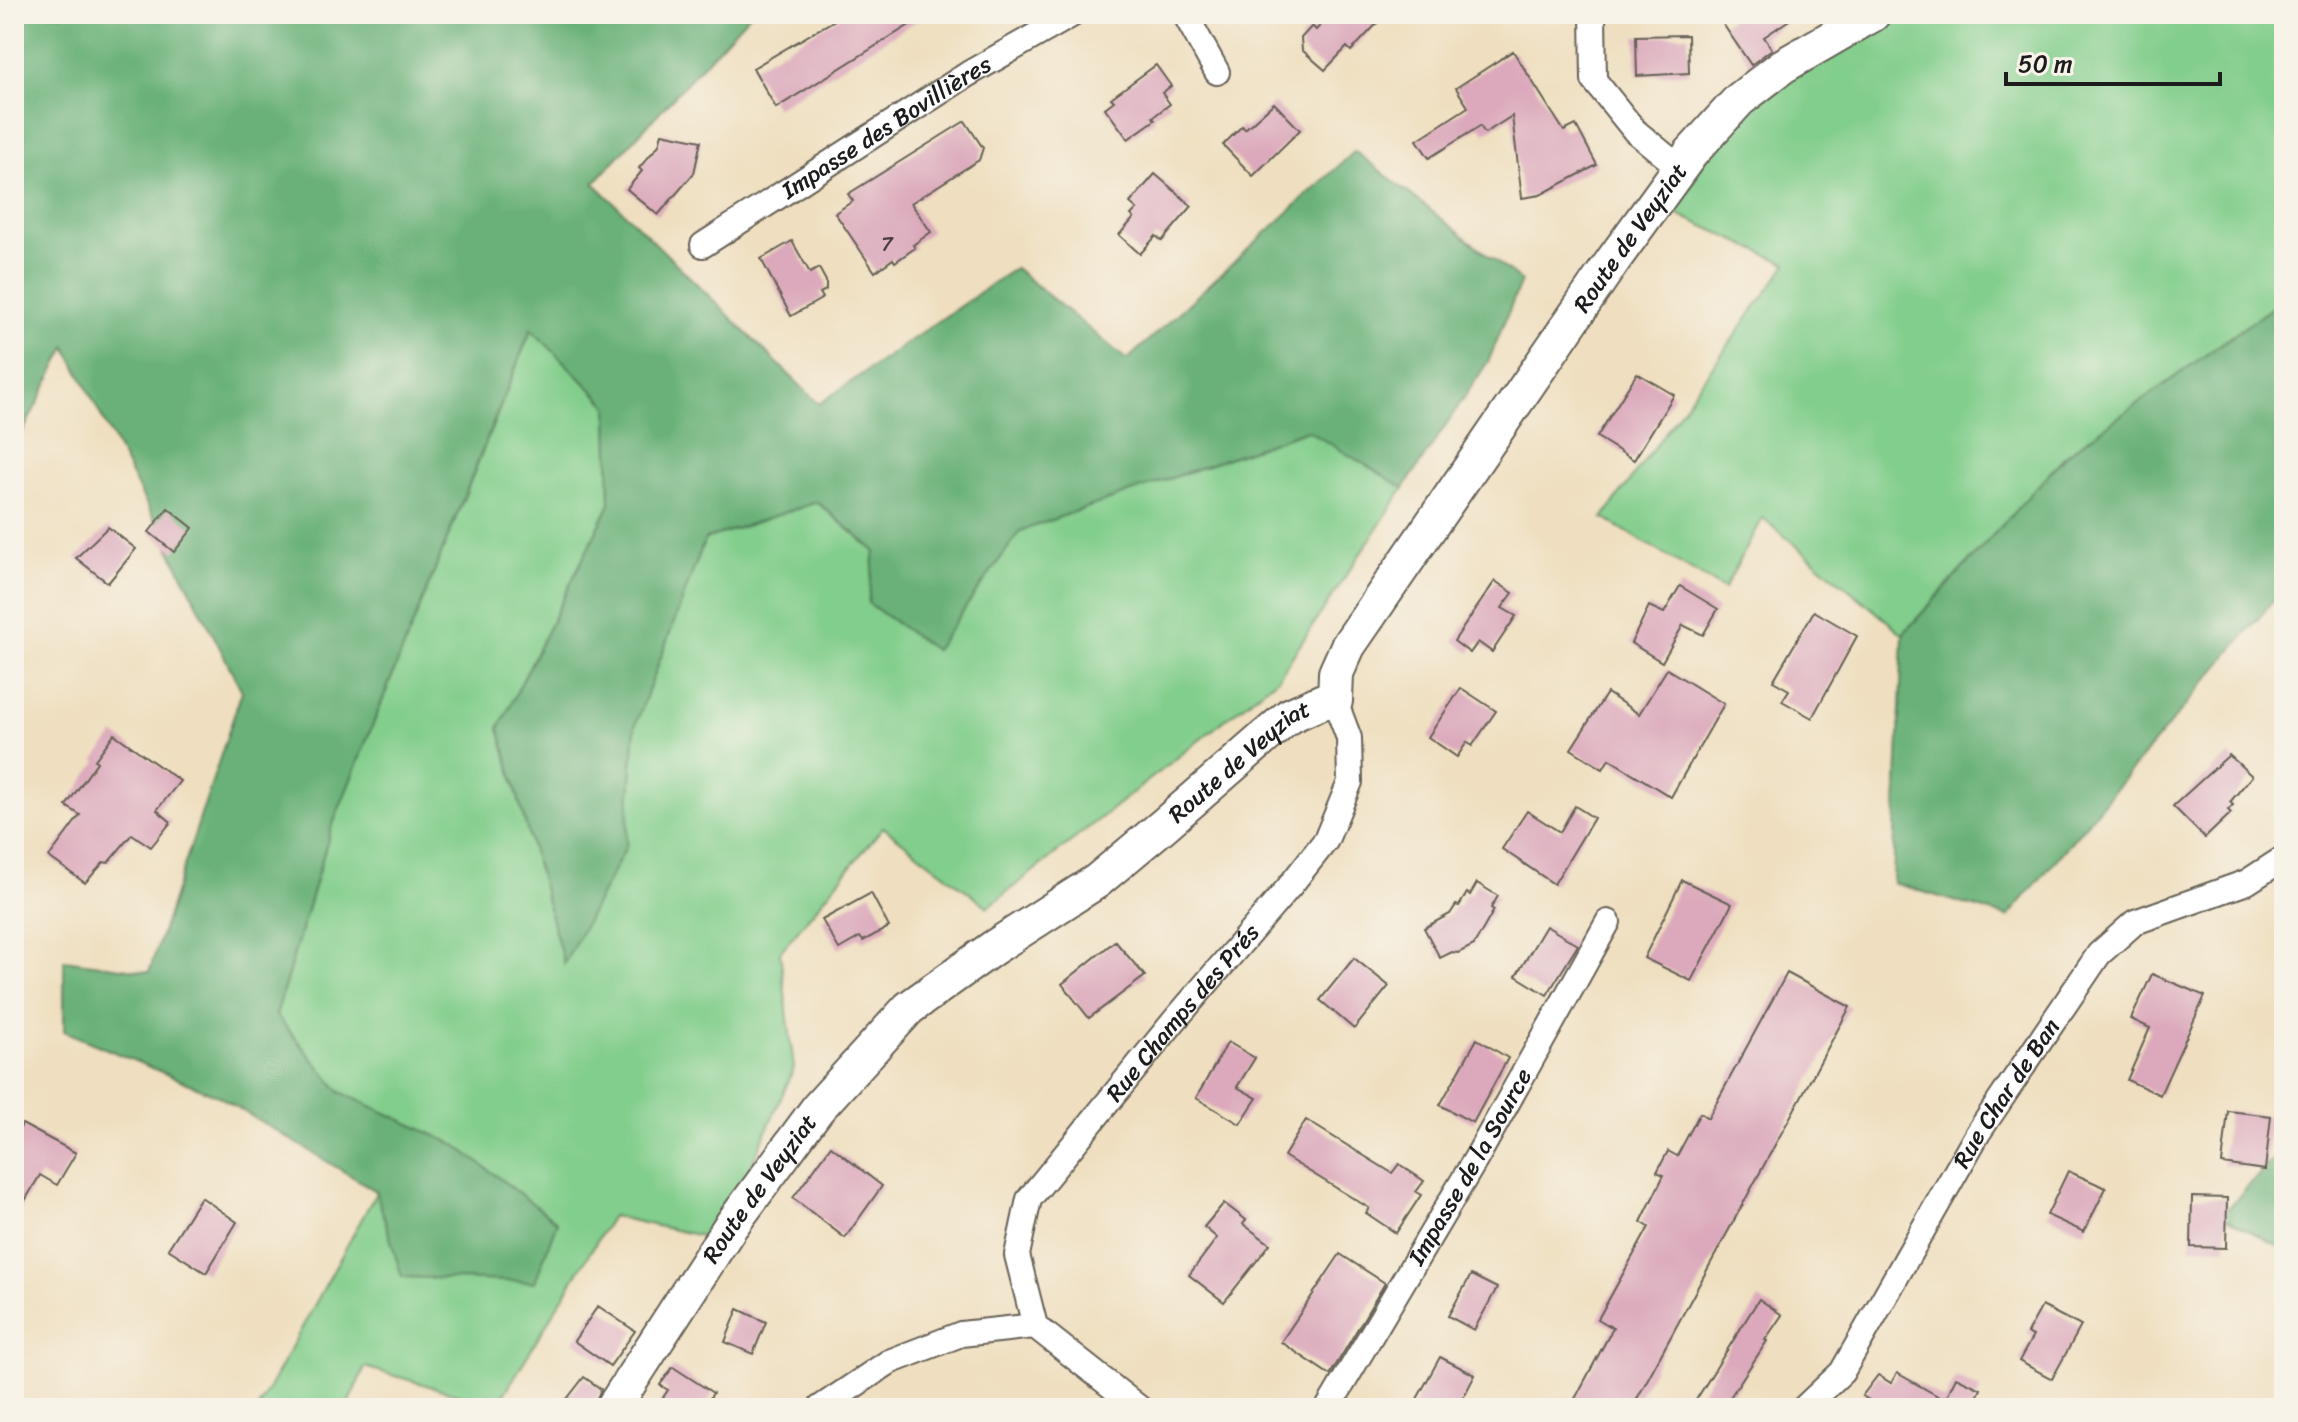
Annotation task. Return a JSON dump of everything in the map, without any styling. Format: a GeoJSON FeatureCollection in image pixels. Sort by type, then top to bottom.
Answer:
{"type":"FeatureCollection","features":[{"type":"Feature","properties":{"kind":"street","name":"Impasse des Bovillières"},"geometry":{"type":"LineString","coordinates":[[703,245],[968,74],[1073,14]]}},
{"type":"Feature","properties":{"kind":"street"},"geometry":{"type":"LineString","coordinates":[[1185,14],[1217,72]]}},
{"type":"Feature","properties":{"kind":"street"},"geometry":{"type":"LineString","coordinates":[[1593,14],[1594,80],[1635,131],[1680,168]]}},
{"type":"Feature","properties":{"kind":"street","name":"Route de Veyziat"},"geometry":{"type":"LineString","coordinates":[[613,1408],[730,1227],[809,1119],[909,1008],[993,948],[1097,881],[1289,716],[1323,701],[1335,701],[1336,673],[1348,646],[1614,259],[1711,128],[1739,100],[1794,59],[1873,14]]}},
{"type":"Feature","properties":{"kind":"street","name":"Rue Champs des Prés"},"geometry":{"type":"LineString","coordinates":[[1035,1326],[1017,1255],[1029,1199],[1326,840],[1350,782],[1349,738],[1335,701]]}},
{"type":"Feature","properties":{"kind":"street","name":"Rue Char de Ban"},"geometry":{"type":"LineString","coordinates":[[1804,1408],[1842,1372],[1978,1133],[2099,954],[2135,922],[2247,882],[2284,858]]}},
{"type":"Feature","properties":{"kind":"street","name":"Impasse de la Source"},"geometry":{"type":"LineString","coordinates":[[1328,1408],[1477,1157],[1608,922]]}},
{"type":"Feature","properties":{"kind":"street"},"geometry":{"type":"LineString","coordinates":[[820,1408],[889,1362],[961,1334],[1035,1326],[1139,1408]]}},
{"type":"Feature","properties":{"kind":"green space"},"geometry":{"type":"Polygon","coordinates":[[[14,14],[750,14],[594,183],[819,404],[1015,268],[1127,360],[1355,151],[1521,281],[1489,360],[1404,488],[1307,430],[1020,531],[935,650],[868,603],[875,551],[817,502],[705,539],[635,726],[626,847],[564,964],[499,728],[610,504],[608,406],[531,329],[331,829],[276,1015],[340,1092],[456,1145],[557,1222],[535,1282],[402,1277],[376,1191],[218,1096],[64,1031],[64,960],[149,972],[242,691],[66,347],[14,449],[14,14]]]}},
{"type":"Feature","properties":{"kind":"green space"},"geometry":{"type":"Polygon","coordinates":[[[1850,14],[2284,14],[2284,299],[2067,454],[1903,634],[1763,518],[1724,589],[1603,518],[1787,264],[1677,214],[1744,79],[1850,14]]]}},
{"type":"Feature","properties":{"kind":"green space"},"geometry":{"type":"Polygon","coordinates":[[[2284,299],[2284,588],[2008,917],[1893,883],[1903,634],[2067,454],[2284,299]]]}},
{"type":"Feature","properties":{"kind":"green space"},"geometry":{"type":"Polygon","coordinates":[[[532,328],[608,406],[610,504],[499,728],[564,963],[626,847],[635,726],[705,539],[817,502],[875,552],[935,650],[1020,531],[1308,430],[1404,488],[1278,678],[988,907],[883,827],[780,952],[794,1068],[719,1240],[612,1216],[497,1406],[365,1367],[346,1408],[258,1408],[377,1191],[456,1145],[340,1092],[276,1015],[331,829],[532,328]]]}},
{"type":"Feature","properties":{"kind":"green space"},"geometry":{"type":"Polygon","coordinates":[[[2284,1147],[2284,1249],[2221,1216],[2284,1147]]]}},
{"type":"Feature","properties":{"kind":"building"},"geometry":{"type":"Polygon","coordinates":[[[845,14],[927,14],[776,108],[753,68],[845,14]]]}},
{"type":"Feature","properties":{"kind":"building"},"geometry":{"type":"Polygon","coordinates":[[[1331,14],[1386,14],[1351,51],[1347,47],[1325,70],[1302,50],[1301,38],[1312,26],[1316,30],[1331,14]]]}},
{"type":"Feature","properties":{"kind":"building"},"geometry":{"type":"Polygon","coordinates":[[[1739,14],[1798,14],[1764,37],[1772,49],[1751,65],[1723,24],[1739,14]]]}},
{"type":"Feature","properties":{"kind":"building"},"geometry":{"type":"Polygon","coordinates":[[[1688,35],[1689,73],[1637,76],[1636,36],[1688,35]]]}},
{"type":"Feature","properties":{"kind":"building"},"geometry":{"type":"Polygon","coordinates":[[[1513,51],[1564,131],[1576,125],[1597,165],[1540,195],[1522,198],[1512,116],[1485,133],[1480,126],[1429,158],[1417,140],[1468,107],[1456,88],[1513,51]]]}},
{"type":"Feature","properties":{"kind":"building"},"geometry":{"type":"Polygon","coordinates":[[[1156,65],[1171,86],[1162,93],[1170,104],[1153,117],[1155,120],[1128,139],[1105,108],[1114,101],[1111,98],[1156,65]]]}},
{"type":"Feature","properties":{"kind":"building"},"geometry":{"type":"Polygon","coordinates":[[[1274,103],[1300,130],[1253,176],[1223,145],[1242,126],[1245,129],[1274,103]]]}},
{"type":"Feature","properties":{"kind":"building"},"geometry":{"type":"Polygon","coordinates":[[[965,121],[983,148],[979,160],[911,203],[931,232],[913,245],[915,248],[875,272],[835,213],[853,201],[848,194],[965,121]]]}},
{"type":"Feature","properties":{"kind":"building"},"geometry":{"type":"Polygon","coordinates":[[[662,133],[701,141],[694,173],[658,215],[627,189],[642,171],[639,168],[659,145],[662,133]]]}},
{"type":"Feature","properties":{"kind":"building"},"geometry":{"type":"Polygon","coordinates":[[[1155,174],[1192,206],[1162,241],[1156,236],[1140,254],[1119,235],[1134,218],[1131,215],[1137,209],[1130,203],[1155,174]]]}},
{"type":"Feature","properties":{"kind":"building"},"geometry":{"type":"Polygon","coordinates":[[[792,241],[810,273],[819,268],[826,281],[826,290],[820,293],[823,298],[791,316],[761,259],[792,241]]]}},
{"type":"Feature","properties":{"kind":"building"},"geometry":{"type":"Polygon","coordinates":[[[1637,373],[1674,395],[1634,460],[1597,437],[1637,373]]]}},
{"type":"Feature","properties":{"kind":"building"},"geometry":{"type":"Polygon","coordinates":[[[168,508],[193,528],[174,552],[149,532],[168,508]]]}},
{"type":"Feature","properties":{"kind":"building"},"geometry":{"type":"Polygon","coordinates":[[[108,527],[136,549],[108,583],[76,558],[108,527]]]}},
{"type":"Feature","properties":{"kind":"building"},"geometry":{"type":"Polygon","coordinates":[[[1495,581],[1513,593],[1502,608],[1516,616],[1492,652],[1478,642],[1470,653],[1454,641],[1495,581]]]}},
{"type":"Feature","properties":{"kind":"building"},"geometry":{"type":"Polygon","coordinates":[[[1680,586],[1718,609],[1703,635],[1683,625],[1662,662],[1631,643],[1649,606],[1664,613],[1680,586]]]}},
{"type":"Feature","properties":{"kind":"building"},"geometry":{"type":"Polygon","coordinates":[[[1814,611],[1857,636],[1812,718],[1782,701],[1789,690],[1773,681],[1814,611]]]}},
{"type":"Feature","properties":{"kind":"building"},"geometry":{"type":"Polygon","coordinates":[[[1667,669],[1724,704],[1671,797],[1609,759],[1603,769],[1571,749],[1607,693],[1639,714],[1667,669]]]}},
{"type":"Feature","properties":{"kind":"building"},"geometry":{"type":"Polygon","coordinates":[[[1461,688],[1496,711],[1472,746],[1467,742],[1457,757],[1428,737],[1461,688]]]}},
{"type":"Feature","properties":{"kind":"building"},"geometry":{"type":"Polygon","coordinates":[[[114,734],[180,781],[157,810],[171,822],[151,847],[132,834],[108,863],[104,862],[85,883],[49,857],[80,815],[66,806],[114,734]]]}},
{"type":"Feature","properties":{"kind":"building"},"geometry":{"type":"Polygon","coordinates":[[[2229,755],[2252,776],[2230,802],[2233,805],[2228,810],[2231,813],[2205,838],[2173,806],[2229,755]]]}},
{"type":"Feature","properties":{"kind":"building"},"geometry":{"type":"Polygon","coordinates":[[[1575,806],[1594,818],[1554,884],[1502,849],[1527,811],[1560,832],[1575,806]]]}},
{"type":"Feature","properties":{"kind":"building"},"geometry":{"type":"Polygon","coordinates":[[[1682,880],[1732,904],[1691,981],[1644,958],[1682,880]]]}},
{"type":"Feature","properties":{"kind":"building"},"geometry":{"type":"Polygon","coordinates":[[[1477,883],[1498,896],[1491,908],[1494,910],[1474,945],[1440,958],[1424,928],[1450,914],[1467,893],[1470,895],[1477,883]]]}},
{"type":"Feature","properties":{"kind":"building"},"geometry":{"type":"Polygon","coordinates":[[[871,893],[889,927],[863,941],[860,937],[839,949],[822,920],[871,893]]]}},
{"type":"Feature","properties":{"kind":"building"},"geometry":{"type":"Polygon","coordinates":[[[1546,926],[1578,945],[1547,995],[1516,976],[1546,926]]]}},
{"type":"Feature","properties":{"kind":"building"},"geometry":{"type":"Polygon","coordinates":[[[1115,941],[1145,976],[1089,1018],[1062,984],[1115,941]]]}},
{"type":"Feature","properties":{"kind":"building"},"geometry":{"type":"Polygon","coordinates":[[[1354,958],[1389,986],[1354,1029],[1320,1000],[1354,958]]]}},
{"type":"Feature","properties":{"kind":"building"},"geometry":{"type":"Polygon","coordinates":[[[1787,973],[1850,1007],[1632,1408],[1570,1408],[1613,1328],[1598,1319],[1649,1227],[1641,1222],[1664,1175],[1657,1172],[1668,1151],[1677,1156],[1700,1113],[1708,1118],[1787,973]]]}},
{"type":"Feature","properties":{"kind":"building"},"geometry":{"type":"Polygon","coordinates":[[[2152,974],[2205,996],[2160,1095],[2127,1080],[2150,1028],[2131,1019],[2152,974]]]}},
{"type":"Feature","properties":{"kind":"building"},"geometry":{"type":"Polygon","coordinates":[[[1477,1039],[1508,1058],[1473,1123],[1440,1105],[1477,1039]]]}},
{"type":"Feature","properties":{"kind":"building"},"geometry":{"type":"Polygon","coordinates":[[[1228,1042],[1255,1058],[1237,1087],[1257,1098],[1240,1124],[1196,1098],[1228,1042]]]}},
{"type":"Feature","properties":{"kind":"building"},"geometry":{"type":"Polygon","coordinates":[[[2228,1111],[2271,1116],[2265,1170],[2222,1164],[2228,1111]]]}},
{"type":"Feature","properties":{"kind":"building"},"geometry":{"type":"Polygon","coordinates":[[[1306,1120],[1392,1173],[1399,1164],[1424,1181],[1416,1192],[1421,1195],[1396,1233],[1366,1213],[1369,1208],[1284,1156],[1306,1120]]]}},
{"type":"Feature","properties":{"kind":"building"},"geometry":{"type":"Polygon","coordinates":[[[22,1124],[76,1153],[57,1185],[40,1175],[14,1219],[14,1140],[22,1124]]]}},
{"type":"Feature","properties":{"kind":"building"},"geometry":{"type":"Polygon","coordinates":[[[831,1146],[882,1186],[845,1238],[793,1198],[831,1146]]]}},
{"type":"Feature","properties":{"kind":"building"},"geometry":{"type":"Polygon","coordinates":[[[2068,1171],[2106,1188],[2084,1232],[2047,1215],[2068,1171]]]}},
{"type":"Feature","properties":{"kind":"building"},"geometry":{"type":"Polygon","coordinates":[[[201,1197],[237,1222],[206,1273],[168,1249],[201,1197]]]}},
{"type":"Feature","properties":{"kind":"building"},"geometry":{"type":"Polygon","coordinates":[[[2192,1197],[2227,1198],[2226,1248],[2191,1247],[2192,1197]]]}},
{"type":"Feature","properties":{"kind":"building"},"geometry":{"type":"Polygon","coordinates":[[[1224,1203],[1246,1220],[1243,1224],[1270,1244],[1224,1302],[1189,1275],[1217,1238],[1204,1227],[1224,1203]]]}},
{"type":"Feature","properties":{"kind":"building"},"geometry":{"type":"Polygon","coordinates":[[[1340,1254],[1385,1283],[1330,1375],[1281,1342],[1340,1254]]]}},
{"type":"Feature","properties":{"kind":"building"},"geometry":{"type":"Polygon","coordinates":[[[1471,1275],[1497,1288],[1474,1330],[1448,1316],[1471,1275]]]}},
{"type":"Feature","properties":{"kind":"building"},"geometry":{"type":"Polygon","coordinates":[[[1759,1299],[1782,1315],[1767,1341],[1723,1408],[1691,1408],[1759,1299]]]}},
{"type":"Feature","properties":{"kind":"building"},"geometry":{"type":"Polygon","coordinates":[[[598,1306],[635,1331],[610,1366],[574,1341],[598,1306]]]}},
{"type":"Feature","properties":{"kind":"building"},"geometry":{"type":"Polygon","coordinates":[[[2042,1306],[2081,1326],[2052,1379],[2019,1361],[2033,1336],[2027,1333],[2042,1306]]]}},
{"type":"Feature","properties":{"kind":"building"},"geometry":{"type":"Polygon","coordinates":[[[738,1309],[766,1322],[753,1354],[725,1342],[738,1309]]]}},
{"type":"Feature","properties":{"kind":"building"},"geometry":{"type":"Polygon","coordinates":[[[1440,1357],[1475,1375],[1458,1408],[1412,1408],[1440,1357]]]}},
{"type":"Feature","properties":{"kind":"building"},"geometry":{"type":"Polygon","coordinates":[[[673,1367],[713,1393],[704,1408],[656,1408],[668,1390],[660,1385],[673,1367]]]}},
{"type":"Feature","properties":{"kind":"building"},"geometry":{"type":"Polygon","coordinates":[[[1897,1373],[1945,1400],[1956,1377],[1981,1389],[1972,1408],[1877,1408],[1878,1405],[1862,1396],[1878,1375],[1891,1383],[1897,1373]]]}},
{"type":"Feature","properties":{"kind":"building"},"geometry":{"type":"Polygon","coordinates":[[[584,1377],[601,1389],[593,1408],[560,1408],[584,1377]]]}}]}
